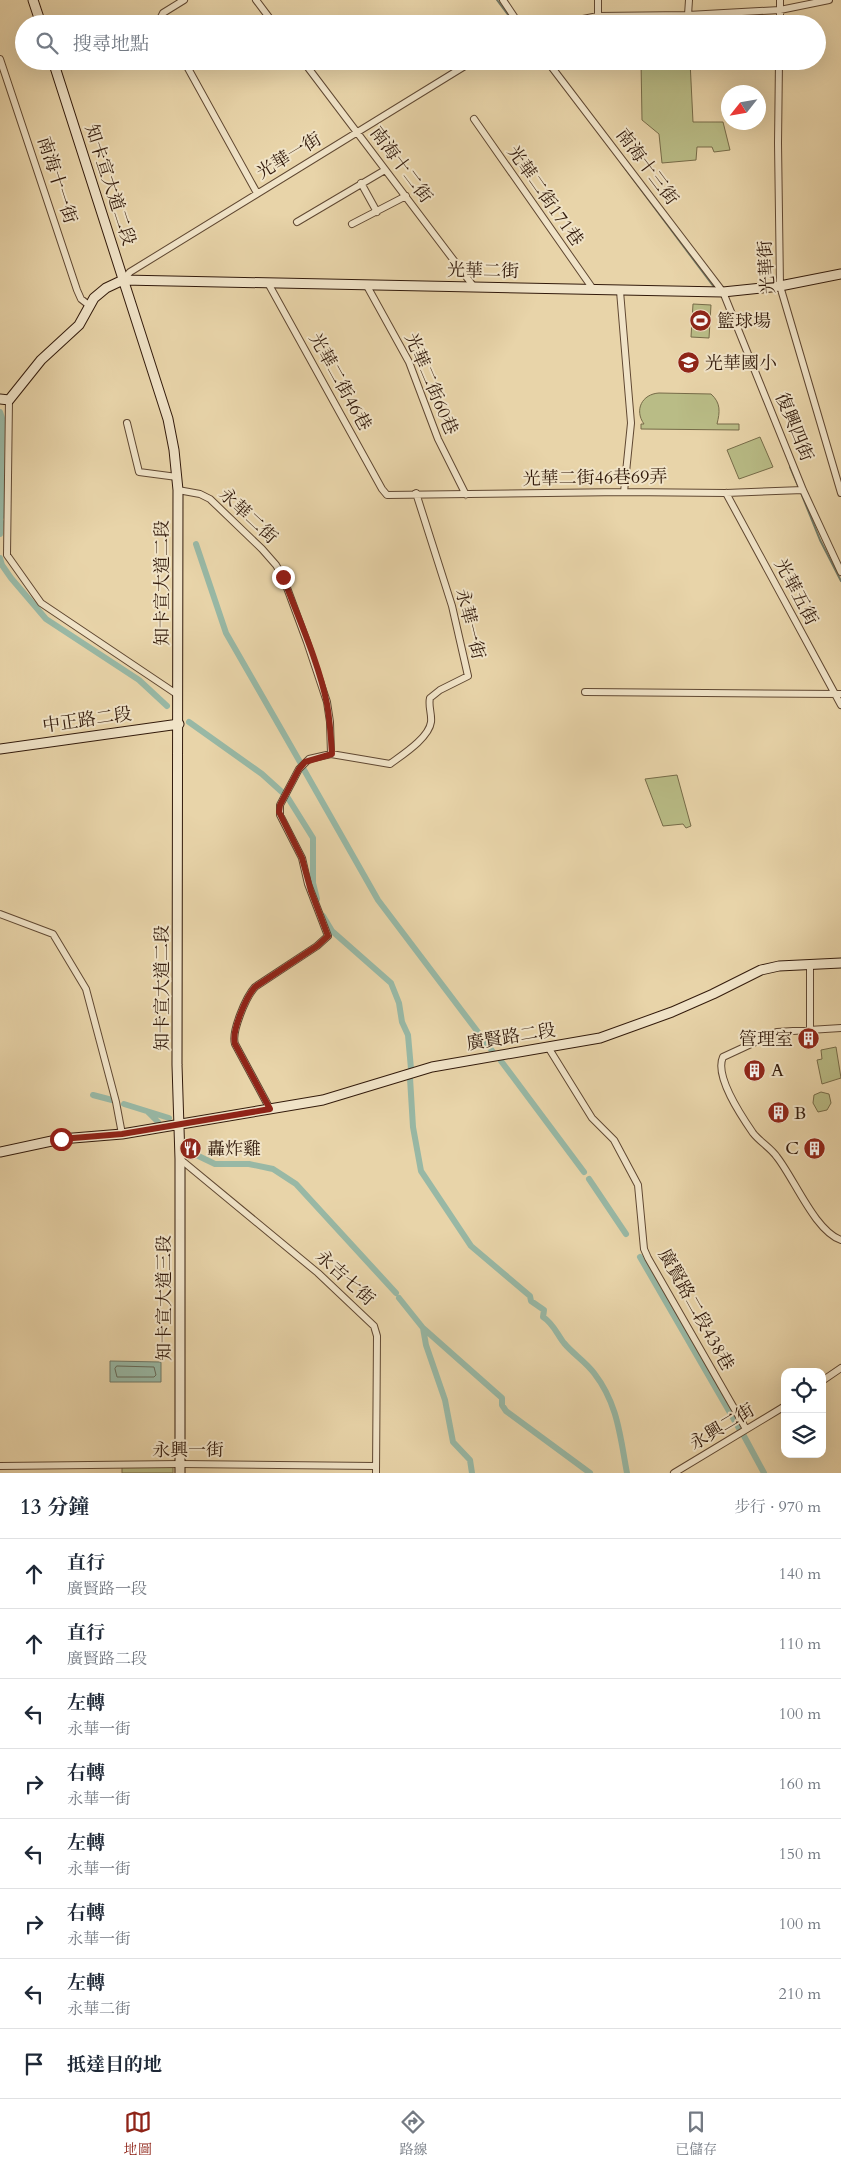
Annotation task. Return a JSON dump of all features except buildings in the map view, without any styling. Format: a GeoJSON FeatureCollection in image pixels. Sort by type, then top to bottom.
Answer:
{"type":"FeatureCollection","features":[{"type":"Feature","properties":{"kind":"street"},"geometry":{"type":"LineString","coordinates":[[33,0],[37,15]]}},
{"type":"Feature","properties":{"kind":"street"},"geometry":{"type":"LineString","coordinates":[[162,15],[184,0]]}},
{"type":"Feature","properties":{"kind":"street"},"geometry":{"type":"LineString","coordinates":[[256,0],[267,15]]}},
{"type":"Feature","properties":{"kind":"street"},"geometry":{"type":"LineString","coordinates":[[598,0],[598,15]]}},
{"type":"Feature","properties":{"kind":"street"},"geometry":{"type":"LineString","coordinates":[[689,0],[688,15],[780,10],[829,0]]}},
{"type":"Feature","properties":{"kind":"street"},"geometry":{"type":"LineString","coordinates":[[780,0],[780,15]]}},
{"type":"Feature","properties":{"kind":"street"},"geometry":{"type":"LineString","coordinates":[[505,1],[514,15]]}},
{"type":"Feature","properties":{"kind":"street","name":"南海十一街"},"geometry":{"type":"LineString","coordinates":[[0,59],[76,290],[81,299],[90,306]]}},
{"type":"Feature","properties":{"kind":"street","name":"知卡宣大道二段"},"geometry":{"type":"LineString","coordinates":[[56,70],[168,419],[174,450],[178,490],[178,1123]]}},
{"type":"Feature","properties":{"kind":"street"},"geometry":{"type":"LineString","coordinates":[[189,70],[257,193]]}},
{"type":"Feature","properties":{"kind":"street","name":"南海十二街"},"geometry":{"type":"LineString","coordinates":[[310,70],[474,287]]}},
{"type":"Feature","properties":{"kind":"street","name":"光華一街"},"geometry":{"type":"LineString","coordinates":[[123,280],[130,272],[458,70]]}},
{"type":"Feature","properties":{"kind":"street","name":"南海十三街"},"geometry":{"type":"LineString","coordinates":[[554,70],[723,292]]}},
{"type":"Feature","properties":{"kind":"street","name":"光華街"},"geometry":{"type":"LineString","coordinates":[[779,70],[780,286],[841,493]]}},
{"type":"Feature","properties":{"kind":"street","name":"光華二街171巷"},"geometry":{"type":"LineString","coordinates":[[474,119],[593,289]]}},
{"type":"Feature","properties":{"kind":"street"},"geometry":{"type":"LineString","coordinates":[[297,222],[385,170]]}},
{"type":"Feature","properties":{"kind":"street"},"geometry":{"type":"LineString","coordinates":[[361,183],[377,212]]}},
{"type":"Feature","properties":{"kind":"street"},"geometry":{"type":"LineString","coordinates":[[352,224],[406,196]]}},
{"type":"Feature","properties":{"kind":"street","name":"光華二街"},"geometry":{"type":"LineString","coordinates":[[123,280],[723,292],[780,286],[841,274]]}},
{"type":"Feature","properties":{"kind":"street"},"geometry":{"type":"LineString","coordinates":[[123,280],[106,288],[94,298],[79,325],[41,360],[4,400],[4,519],[7,555],[41,602],[178,695]]}},
{"type":"Feature","properties":{"kind":"street","name":"光華二街46巷"},"geometry":{"type":"LineString","coordinates":[[268,283],[387,495]]}},
{"type":"Feature","properties":{"kind":"street","name":"光華二街60巷"},"geometry":{"type":"LineString","coordinates":[[367,286],[409,362],[438,439],[466,495]]}},
{"type":"Feature","properties":{"kind":"street"},"geometry":{"type":"LineString","coordinates":[[620,291],[631,423],[624,492]]}},
{"type":"Feature","properties":{"kind":"street","name":"復興四街"},"geometry":{"type":"LineString","coordinates":[[723,292],[803,490],[841,572]]}},
{"type":"Feature","properties":{"kind":"street"},"geometry":{"type":"LineString","coordinates":[[127,423],[139,472],[176,477]]}},
{"type":"Feature","properties":{"kind":"street","name":"永華二街"},"geometry":{"type":"LineString","coordinates":[[178,490],[200,494],[210,499],[262,548],[276,565],[308,642],[326,702],[330,722],[332,754]]}},
{"type":"Feature","properties":{"kind":"street","name":"光華二街46巷69弄"},"geometry":{"type":"LineString","coordinates":[[387,495],[416,493],[466,495],[624,492],[726,493],[803,490]]}},
{"type":"Feature","properties":{"kind":"street","name":"永華一街"},"geometry":{"type":"LineString","coordinates":[[270,1109],[235,1044],[234,1034],[248,996],[255,987],[317,946],[328,936],[311,891],[302,858],[280,815],[279,808],[299,769],[305,762],[332,754],[390,764],[408,752],[428,729],[431,722],[430,698],[440,690],[468,676],[452,606],[416,493]]}},
{"type":"Feature","properties":{"kind":"street","name":"光華五街"},"geometry":{"type":"LineString","coordinates":[[726,493],[838,694],[841,705]]}},
{"type":"Feature","properties":{"kind":"street"},"geometry":{"type":"LineString","coordinates":[[834,557],[841,555]]}},
{"type":"Feature","properties":{"kind":"street"},"geometry":{"type":"LineString","coordinates":[[585,692],[838,694]]}},
{"type":"Feature","properties":{"kind":"street","name":"中正路二段"},"geometry":{"type":"LineString","coordinates":[[0,749],[179,724]]}},
{"type":"Feature","properties":{"kind":"street"},"geometry":{"type":"LineString","coordinates":[[0,914],[53,934],[86,989],[116,1102],[122,1134]]}},
{"type":"Feature","properties":{"kind":"street","name":"廣賢路二段"},"geometry":{"type":"LineString","coordinates":[[0,1152],[61,1139],[122,1134],[178,1123],[324,1100],[432,1066],[600,1038],[713,994],[761,970],[780,966],[841,964]]}},
{"type":"Feature","properties":{"kind":"street"},"geometry":{"type":"LineString","coordinates":[[810,965],[810,1029]]}},
{"type":"Feature","properties":{"kind":"street"},"geometry":{"type":"LineString","coordinates":[[841,1028],[777,1032],[768,1035],[724,1057],[721,1070],[734,1103],[754,1134],[776,1155],[821,1226],[832,1237],[841,1240]]}},
{"type":"Feature","properties":{"kind":"street","name":"廣賢路二段438巷"},"geometry":{"type":"LineString","coordinates":[[548,1047],[592,1118],[614,1140],[628,1165],[638,1185],[644,1249],[648,1258],[746,1430]]}},
{"type":"Feature","properties":{"kind":"street","name":"知卡宣大道三段"},"geometry":{"type":"LineString","coordinates":[[178,1123],[180,1159],[180,1469]]}},
{"type":"Feature","properties":{"kind":"street","name":"永吉七街"},"geometry":{"type":"LineString","coordinates":[[180,1159],[318,1273],[374,1326],[377,1336],[376,1469]]}},
{"type":"Feature","properties":{"kind":"street"},"geometry":{"type":"LineString","coordinates":[[826,1378],[841,1368]]}},
{"type":"Feature","properties":{"kind":"street","name":"永興二街"},"geometry":{"type":"LineString","coordinates":[[674,1473],[781,1408]]}},
{"type":"Feature","properties":{"kind":"street","name":"永興一街"},"geometry":{"type":"LineString","coordinates":[[0,1466],[180,1469],[376,1469]]}},
{"type":"Feature","properties":{"kind":"green space"},"geometry":{"type":"Polygon","coordinates":[[[641,70],[690,70],[693,122],[721,122],[721,130],[725,130],[730,150],[714,152],[712,147],[697,147],[696,160],[662,163],[659,134],[642,120],[641,70]]]}},
{"type":"Feature","properties":{"kind":"green space","name":"籃球場"},"geometry":{"type":"Polygon","coordinates":[[[693,304],[711,305],[709,338],[691,337],[693,304]]]}},
{"type":"Feature","properties":{"kind":"green space"},"geometry":{"type":"Polygon","coordinates":[[[659,393],[711,394],[717,401],[719,408],[717,424],[739,424],[739,430],[641,429],[641,424],[644,424],[640,413],[641,404],[648,396],[659,393]]]}},
{"type":"Feature","properties":{"kind":"green space"},"geometry":{"type":"Polygon","coordinates":[[[760,437],[773,467],[739,479],[727,450],[760,437]]]}},
{"type":"Feature","properties":{"kind":"green space"},"geometry":{"type":"Polygon","coordinates":[[[677,775],[691,826],[686,828],[683,824],[663,826],[645,779],[677,775]]]}},
{"type":"Feature","properties":{"kind":"green space"},"geometry":{"type":"Polygon","coordinates":[[[836,1047],[841,1078],[822,1084],[817,1060],[822,1059],[821,1050],[836,1047]]]}},
{"type":"Feature","properties":{"kind":"green space"},"geometry":{"type":"Polygon","coordinates":[[[821,1092],[829,1094],[831,1103],[827,1110],[818,1112],[813,1103],[814,1095],[821,1092]]]}},
{"type":"Feature","properties":{"kind":"green space"},"geometry":{"type":"Polygon","coordinates":[[[122,1466],[173,1467],[173,1473],[122,1473],[122,1466]]]}},
{"type":"Feature","properties":{"kind":"water"},"geometry":{"type":"Polygon","coordinates":[[[110,1361],[161,1362],[161,1382],[110,1382],[110,1361]]]}},
{"type":"Feature","properties":{"kind":"waterway"},"geometry":{"type":"LineString","coordinates":[[497,0],[508,15]]}},
{"type":"Feature","properties":{"kind":"waterway"},"geometry":{"type":"LineString","coordinates":[[621,163],[714,287]]}},
{"type":"Feature","properties":{"kind":"waterway"},"geometry":{"type":"LineString","coordinates":[[0,412],[2,418],[1,517]]}},
{"type":"Feature","properties":{"kind":"waterway"},"geometry":{"type":"LineString","coordinates":[[790,467],[799,488]]}},
{"type":"Feature","properties":{"kind":"waterway"},"geometry":{"type":"LineString","coordinates":[[801,493],[820,540],[841,581]]}},
{"type":"Feature","properties":{"kind":"waterway"},"geometry":{"type":"LineString","coordinates":[[0,534],[1,522]]}},
{"type":"Feature","properties":{"kind":"waterway"},"geometry":{"type":"LineString","coordinates":[[196,544],[226,633],[300,762]]}},
{"type":"Feature","properties":{"kind":"waterway"},"geometry":{"type":"LineString","coordinates":[[0,558],[2,565],[11,578],[46,619],[139,680],[167,706]]}},
{"type":"Feature","properties":{"kind":"waterway"},"geometry":{"type":"LineString","coordinates":[[189,722],[262,774],[283,793]]}},
{"type":"Feature","properties":{"kind":"waterway"},"geometry":{"type":"LineString","coordinates":[[303,768],[378,900],[493,1052]]}},
{"type":"Feature","properties":{"kind":"waterway"},"geometry":{"type":"LineString","coordinates":[[288,798],[313,838],[313,883],[317,899]]}},
{"type":"Feature","properties":{"kind":"waterway"},"geometry":{"type":"LineString","coordinates":[[323,916],[332,931],[391,983],[399,1003],[402,1022],[408,1035],[411,1069]]}},
{"type":"Feature","properties":{"kind":"waterway"},"geometry":{"type":"LineString","coordinates":[[501,1061],[584,1172]]}},
{"type":"Feature","properties":{"kind":"waterway"},"geometry":{"type":"LineString","coordinates":[[410,1078],[413,1127],[421,1171],[471,1246],[530,1296],[531,1301],[544,1310],[543,1317],[552,1325],[561,1340],[590,1369],[602,1385],[617,1421],[627,1473]]}},
{"type":"Feature","properties":{"kind":"waterway"},"geometry":{"type":"LineString","coordinates":[[93,1095],[112,1100]]}},
{"type":"Feature","properties":{"kind":"waterway"},"geometry":{"type":"LineString","coordinates":[[124,1104],[169,1118]]}},
{"type":"Feature","properties":{"kind":"waterway"},"geometry":{"type":"LineString","coordinates":[[148,1112],[158,1122]]}},
{"type":"Feature","properties":{"kind":"waterway"},"geometry":{"type":"LineString","coordinates":[[188,1151],[215,1164],[249,1164],[273,1169],[296,1184],[396,1293]]}},
{"type":"Feature","properties":{"kind":"waterway"},"geometry":{"type":"LineString","coordinates":[[589,1179],[626,1234]]}},
{"type":"Feature","properties":{"kind":"waterway"},"geometry":{"type":"LineString","coordinates":[[640,1257],[740,1430]]}},
{"type":"Feature","properties":{"kind":"waterway"},"geometry":{"type":"LineString","coordinates":[[399,1298],[423,1328],[502,1398],[502,1405],[506,1411],[590,1473]]}},
{"type":"Feature","properties":{"kind":"waterway"},"geometry":{"type":"LineString","coordinates":[[423,1328],[426,1345],[445,1400],[453,1442],[470,1460],[472,1473]]}},
{"type":"Feature","properties":{"kind":"waterway"},"geometry":{"type":"LineString","coordinates":[[744,1436],[764,1473]]}},
{"type":"Feature","properties":{"kind":"place","name":"籃球場"},"geometry":{"type":"Point","coordinates":[701,321]}},
{"type":"Feature","properties":{"kind":"place","name":"光華國小"},"geometry":{"type":"Point","coordinates":[689,363]}},
{"type":"Feature","properties":{"kind":"place","name":"管理室"},"geometry":{"type":"Point","coordinates":[809,1039]}},
{"type":"Feature","properties":{"kind":"place","name":"A"},"geometry":{"type":"Point","coordinates":[755,1070]}},
{"type":"Feature","properties":{"kind":"place","name":"B"},"geometry":{"type":"Point","coordinates":[778,1113]}},
{"type":"Feature","properties":{"kind":"place","name":"C"},"geometry":{"type":"Point","coordinates":[815,1148]}},
{"type":"Feature","properties":{"kind":"place","name":"轟炸雞"},"geometry":{"type":"Point","coordinates":[191,1149]}},
{"type":"Feature","properties":{"kind":"route"},"geometry":{"type":"LineString","coordinates":[[61,1139],[122,1134],[178,1123],[270,1109],[235,1044],[234,1034],[248,996],[255,987],[322,943],[328,936],[308,884],[302,858],[279,812],[280,805],[301,766],[309,759],[332,754],[330,722],[326,702],[308,642],[283,577]]}}]}
